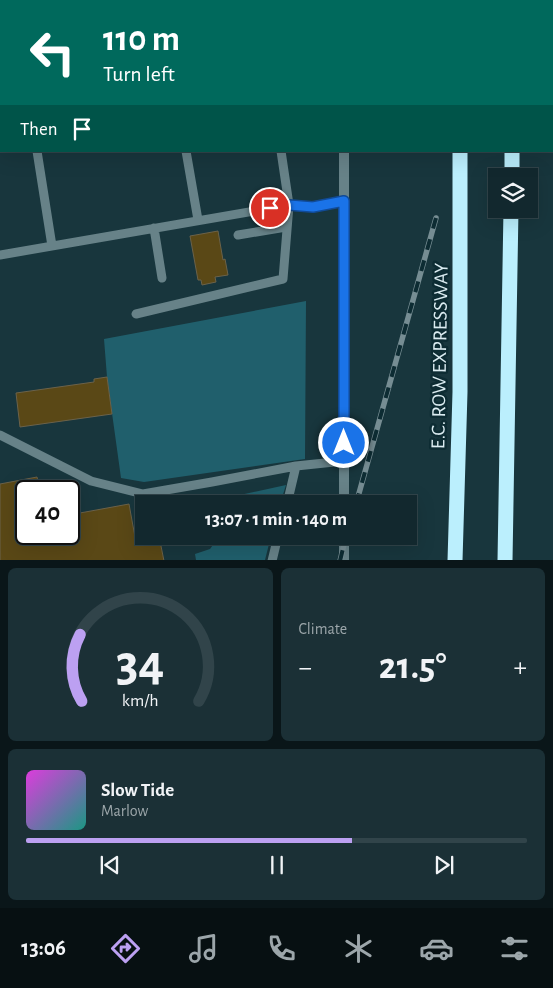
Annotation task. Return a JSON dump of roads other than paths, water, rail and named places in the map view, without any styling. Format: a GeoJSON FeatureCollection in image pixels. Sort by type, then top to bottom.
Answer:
{"type":"FeatureCollection","features":[{"type":"Feature","properties":{"kind":"highway","name":"E.C. ROW EXPRESSWAY"},"geometry":{"type":"LineString","coordinates":[[455,560],[460,392],[460,152]]}},
{"type":"Feature","properties":{"kind":"highway"},"geometry":{"type":"LineString","coordinates":[[512,152],[512,168]]}},
{"type":"Feature","properties":{"kind":"highway"},"geometry":{"type":"LineString","coordinates":[[505,560],[511,218]]}},
{"type":"Feature","properties":{"kind":"street"},"geometry":{"type":"LineString","coordinates":[[344,152],[344,495]]}},
{"type":"Feature","properties":{"kind":"street"},"geometry":{"type":"LineString","coordinates":[[344,545],[344,560]]}},
{"type":"Feature","properties":{"kind":"lane"},"geometry":{"type":"LineString","coordinates":[[37,152],[52,246]]}},
{"type":"Feature","properties":{"kind":"lane"},"geometry":{"type":"LineString","coordinates":[[186,152],[198,220]]}},
{"type":"Feature","properties":{"kind":"lane"},"geometry":{"type":"LineString","coordinates":[[136,314],[283,279],[289,205],[281,152]]}},
{"type":"Feature","properties":{"kind":"lane"},"geometry":{"type":"LineString","coordinates":[[0,255],[289,205],[313,207],[344,201]]}},
{"type":"Feature","properties":{"kind":"lane"},"geometry":{"type":"LineString","coordinates":[[238,235],[286,227]]}},
{"type":"Feature","properties":{"kind":"lane"},"geometry":{"type":"LineString","coordinates":[[154,228],[162,278]]}},
{"type":"Feature","properties":{"kind":"lane"},"geometry":{"type":"LineString","coordinates":[[0,435],[91,481],[143,494],[296,466],[344,461]]}},
{"type":"Feature","properties":{"kind":"lane"},"geometry":{"type":"LineString","coordinates":[[289,495],[296,466]]}},
{"type":"Feature","properties":{"kind":"lane"},"geometry":{"type":"LineString","coordinates":[[272,560],[276,545]]}},
{"type":"Feature","properties":{"kind":"railway"},"geometry":{"type":"LineString","coordinates":[[359,495],[436,218]]}},
{"type":"Feature","properties":{"kind":"railway"},"geometry":{"type":"LineString","coordinates":[[340,560],[344,545]]}}]}
